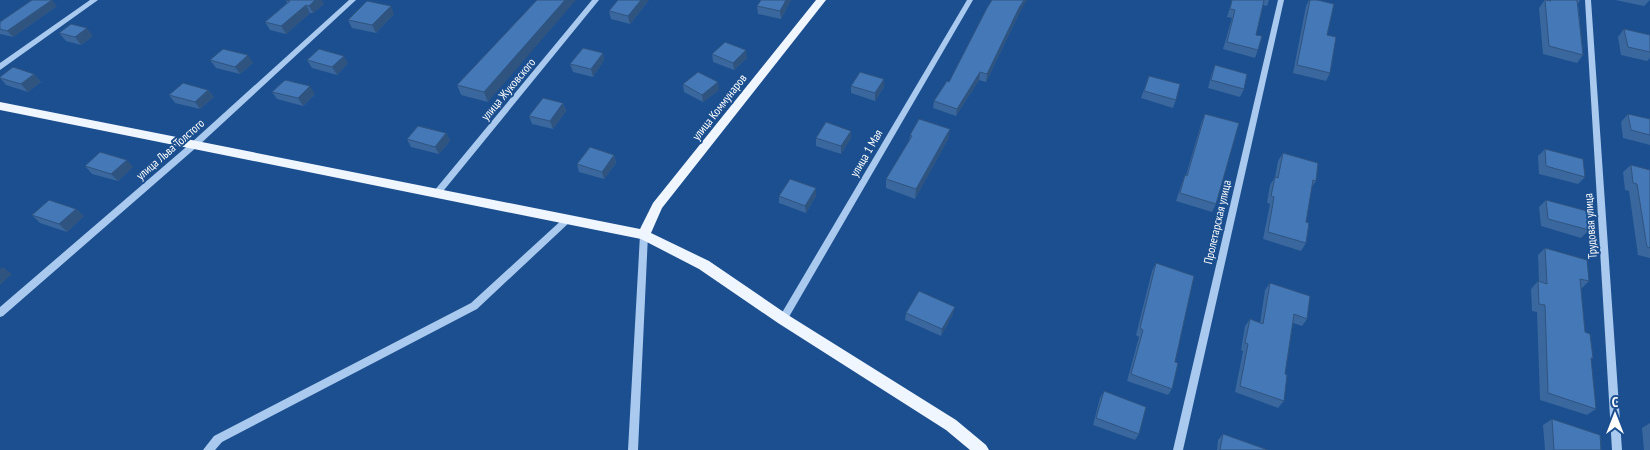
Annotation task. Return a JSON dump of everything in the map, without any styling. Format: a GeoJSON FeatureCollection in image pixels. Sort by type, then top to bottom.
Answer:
{"type":"FeatureCollection","features":[{"type":"Feature","properties":{"kind":"main road","name":"улица Коммунаров"},"geometry":{"type":"LineString","coordinates":[[644,234],[658,206],[821,0]]}},
{"type":"Feature","properties":{"kind":"main road"},"geometry":{"type":"LineString","coordinates":[[0,106],[644,234],[704,266],[783,319],[952,426],[981,450]]}},
{"type":"Feature","properties":{"kind":"street"},"geometry":{"type":"LineString","coordinates":[[0,67],[95,0]]}},
{"type":"Feature","properties":{"kind":"street","name":"улица Льва Толстого"},"geometry":{"type":"LineString","coordinates":[[0,313],[195,144],[353,0]]}},
{"type":"Feature","properties":{"kind":"street","name":"улица Жуковского"},"geometry":{"type":"LineString","coordinates":[[437,192],[596,0]]}},
{"type":"Feature","properties":{"kind":"street","name":"улица 1 Мая"},"geometry":{"type":"LineString","coordinates":[[783,319],[970,0]]}},
{"type":"Feature","properties":{"kind":"street","name":"Пролетарская улица"},"geometry":{"type":"LineString","coordinates":[[1178,450],[1281,0]]}},
{"type":"Feature","properties":{"kind":"street","name":"Трудовая улица"},"geometry":{"type":"LineString","coordinates":[[1588,0],[1617,450]]}},
{"type":"Feature","properties":{"kind":"street"},"geometry":{"type":"LineString","coordinates":[[208,450],[218,439],[474,306],[568,219]]}},
{"type":"Feature","properties":{"kind":"street"},"geometry":{"type":"LineString","coordinates":[[633,450],[644,234]]}},
{"type":"Feature","properties":{"kind":"building"},"geometry":{"type":"Polygon","coordinates":[[[32,0],[52,0],[7,31],[0,29],[0,22],[32,0]]]}},
{"type":"Feature","properties":{"kind":"building"},"geometry":{"type":"Polygon","coordinates":[[[286,0],[315,0],[281,26],[265,22],[290,1],[286,0]]]}},
{"type":"Feature","properties":{"kind":"building"},"geometry":{"type":"Polygon","coordinates":[[[537,0],[565,0],[484,92],[457,85],[537,0]]]}},
{"type":"Feature","properties":{"kind":"building"},"geometry":{"type":"Polygon","coordinates":[[[618,0],[641,0],[628,16],[609,11],[618,0]]]}},
{"type":"Feature","properties":{"kind":"building"},"geometry":{"type":"Polygon","coordinates":[[[761,0],[786,0],[780,11],[757,6],[761,0]]]}},
{"type":"Feature","properties":{"kind":"building"},"geometry":{"type":"Polygon","coordinates":[[[992,0],[1024,0],[987,74],[980,72],[957,109],[934,101],[947,81],[949,82],[992,0]]]}},
{"type":"Feature","properties":{"kind":"building"},"geometry":{"type":"Polygon","coordinates":[[[1232,0],[1264,0],[1256,35],[1262,36],[1258,50],[1227,42],[1235,10],[1230,9],[1232,0]]]}},
{"type":"Feature","properties":{"kind":"building"},"geometry":{"type":"Polygon","coordinates":[[[1310,0],[1334,4],[1327,35],[1336,37],[1330,73],[1297,65],[1310,0]]]}},
{"type":"Feature","properties":{"kind":"building"},"geometry":{"type":"Polygon","coordinates":[[[1545,0],[1577,0],[1583,55],[1549,46],[1545,0]]]}},
{"type":"Feature","properties":{"kind":"building"},"geometry":{"type":"Polygon","coordinates":[[[367,1],[391,6],[372,25],[348,20],[367,1]]]}},
{"type":"Feature","properties":{"kind":"building"},"geometry":{"type":"Polygon","coordinates":[[[71,24],[87,28],[75,37],[59,33],[71,24]]]}},
{"type":"Feature","properties":{"kind":"building"},"geometry":{"type":"Polygon","coordinates":[[[1624,29],[1650,35],[1650,52],[1628,47],[1624,29]]]}},
{"type":"Feature","properties":{"kind":"building"},"geometry":{"type":"Polygon","coordinates":[[[725,42],[746,50],[733,63],[712,54],[725,42]]]}},
{"type":"Feature","properties":{"kind":"building"},"geometry":{"type":"Polygon","coordinates":[[[583,48],[603,53],[591,69],[570,64],[583,48]]]}},
{"type":"Feature","properties":{"kind":"building"},"geometry":{"type":"Polygon","coordinates":[[[223,49],[248,55],[235,67],[210,60],[223,49]]]}},
{"type":"Feature","properties":{"kind":"building"},"geometry":{"type":"Polygon","coordinates":[[[319,49],[344,56],[332,67],[307,60],[319,49]]]}},
{"type":"Feature","properties":{"kind":"building"},"geometry":{"type":"Polygon","coordinates":[[[1215,65],[1247,74],[1244,89],[1211,80],[1215,65]]]}},
{"type":"Feature","properties":{"kind":"building"},"geometry":{"type":"Polygon","coordinates":[[[13,67],[34,74],[21,84],[0,78],[13,67]]]}},
{"type":"Feature","properties":{"kind":"building"},"geometry":{"type":"Polygon","coordinates":[[[698,72],[718,82],[702,95],[683,84],[698,72]]]}},
{"type":"Feature","properties":{"kind":"building"},"geometry":{"type":"Polygon","coordinates":[[[860,72],[884,79],[875,93],[851,86],[860,72]]]}},
{"type":"Feature","properties":{"kind":"building"},"geometry":{"type":"Polygon","coordinates":[[[1149,76],[1180,84],[1176,100],[1144,91],[1149,76]]]}},
{"type":"Feature","properties":{"kind":"building"},"geometry":{"type":"Polygon","coordinates":[[[285,80],[310,86],[298,98],[272,92],[285,80]]]}},
{"type":"Feature","properties":{"kind":"building"},"geometry":{"type":"Polygon","coordinates":[[[183,83],[208,90],[195,102],[169,95],[183,83]]]}},
{"type":"Feature","properties":{"kind":"building"},"geometry":{"type":"Polygon","coordinates":[[[543,98],[563,103],[550,121],[529,116],[543,98]]]}},
{"type":"Feature","properties":{"kind":"building"},"geometry":{"type":"Polygon","coordinates":[[[1205,114],[1239,123],[1216,204],[1180,193],[1185,175],[1187,176],[1205,114]]]}},
{"type":"Feature","properties":{"kind":"building"},"geometry":{"type":"Polygon","coordinates":[[[1628,114],[1650,119],[1650,135],[1631,130],[1628,114]]]}},
{"type":"Feature","properties":{"kind":"building"},"geometry":{"type":"Polygon","coordinates":[[[919,119],[950,129],[916,189],[886,179],[912,136],[910,135],[919,119]]]}},
{"type":"Feature","properties":{"kind":"building"},"geometry":{"type":"Polygon","coordinates":[[[826,122],[851,131],[841,146],[816,138],[826,122]]]}},
{"type":"Feature","properties":{"kind":"building"},"geometry":{"type":"Polygon","coordinates":[[[418,126],[446,133],[435,147],[407,139],[418,126]]]}},
{"type":"Feature","properties":{"kind":"building"},"geometry":{"type":"Polygon","coordinates":[[[590,147],[614,155],[602,172],[577,164],[590,147]]]}},
{"type":"Feature","properties":{"kind":"building"},"geometry":{"type":"Polygon","coordinates":[[[1545,149],[1583,159],[1585,177],[1546,166],[1545,149]]]}},
{"type":"Feature","properties":{"kind":"building"},"geometry":{"type":"Polygon","coordinates":[[[100,152],[127,160],[111,174],[85,166],[100,152]]]}},
{"type":"Feature","properties":{"kind":"building"},"geometry":{"type":"Polygon","coordinates":[[[1283,153],[1318,163],[1316,181],[1313,180],[1306,222],[1309,223],[1306,243],[1268,232],[1274,197],[1271,196],[1275,177],[1278,178],[1283,153]]]}},
{"type":"Feature","properties":{"kind":"building"},"geometry":{"type":"Polygon","coordinates":[[[1631,165],[1650,170],[1650,248],[1647,247],[1637,184],[1633,183],[1631,165]]]}},
{"type":"Feature","properties":{"kind":"building"},"geometry":{"type":"Polygon","coordinates":[[[790,179],[816,188],[805,206],[779,196],[790,179]]]}},
{"type":"Feature","properties":{"kind":"building"},"geometry":{"type":"Polygon","coordinates":[[[49,200],[76,209],[59,224],[32,215],[49,200]]]}},
{"type":"Feature","properties":{"kind":"building"},"geometry":{"type":"Polygon","coordinates":[[[1546,200],[1587,211],[1589,230],[1548,219],[1546,200]]]}},
{"type":"Feature","properties":{"kind":"building"},"geometry":{"type":"Polygon","coordinates":[[[1545,248],[1587,260],[1589,281],[1580,279],[1585,332],[1590,334],[1593,358],[1591,358],[1596,409],[1548,393],[1545,305],[1539,304],[1538,281],[1547,284],[1545,248]]]}},
{"type":"Feature","properties":{"kind":"building"},"geometry":{"type":"Polygon","coordinates":[[[1156,263],[1194,276],[1175,362],[1178,363],[1172,389],[1131,374],[1143,330],[1140,328],[1156,263]]]}},
{"type":"Feature","properties":{"kind":"building"},"geometry":{"type":"Polygon","coordinates":[[[1270,283],[1310,296],[1307,319],[1294,314],[1285,374],[1287,375],[1284,401],[1240,386],[1248,344],[1245,343],[1250,319],[1263,324],[1270,283]]]}},
{"type":"Feature","properties":{"kind":"building"},"geometry":{"type":"Polygon","coordinates":[[[919,291],[955,307],[942,329],[906,313],[919,291]]]}},
{"type":"Feature","properties":{"kind":"building"},"geometry":{"type":"Polygon","coordinates":[[[1104,391],[1146,407],[1139,434],[1096,418],[1104,391]]]}},
{"type":"Feature","properties":{"kind":"building"},"geometry":{"type":"Polygon","coordinates":[[[1552,419],[1600,435],[1601,450],[1554,450],[1552,419]]]}},
{"type":"Feature","properties":{"kind":"building"},"geometry":{"type":"Polygon","coordinates":[[[1223,434],[1268,450],[1220,450],[1223,434]]]}}]}
